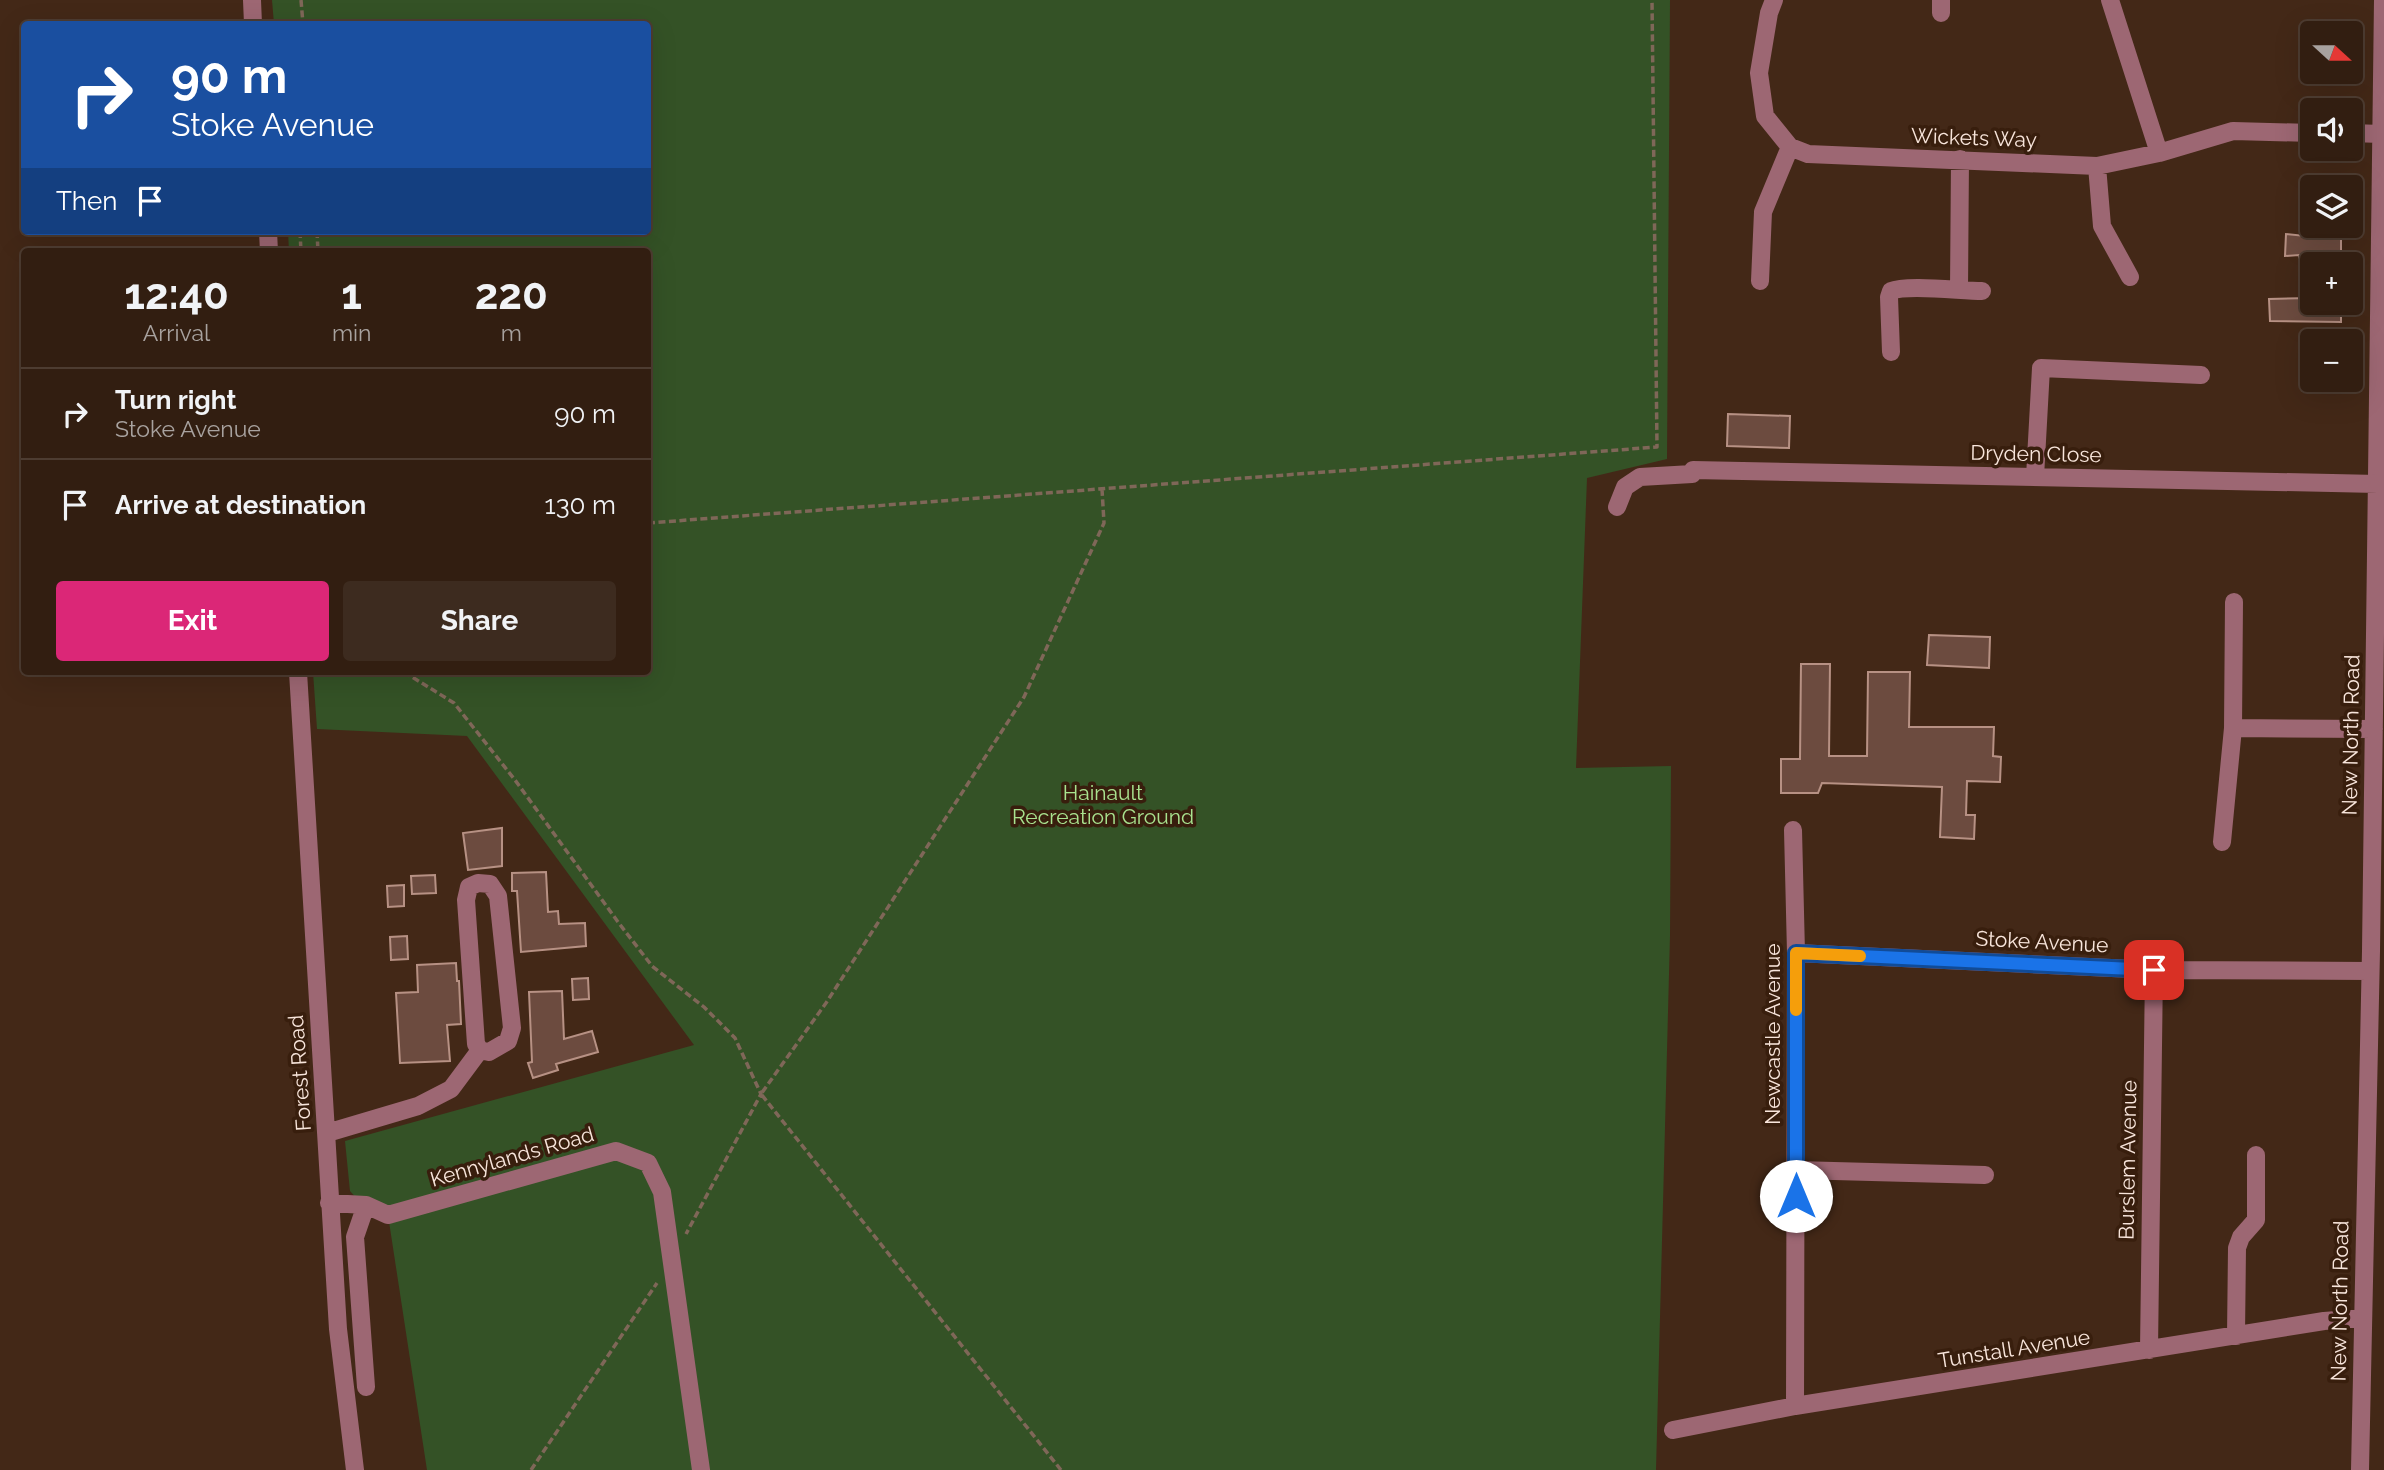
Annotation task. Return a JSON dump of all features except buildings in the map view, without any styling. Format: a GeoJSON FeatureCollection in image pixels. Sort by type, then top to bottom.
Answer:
{"type":"FeatureCollection","features":[{"type":"Feature","properties":{"kind":"street"},"geometry":{"type":"LineString","coordinates":[[252,0],[253,21]]}},
{"type":"Feature","properties":{"kind":"street"},"geometry":{"type":"LineString","coordinates":[[1760,281],[1763,212],[1790,147],[1765,116],[1759,73],[1769,13],[1774,0]]}},
{"type":"Feature","properties":{"kind":"street"},"geometry":{"type":"LineString","coordinates":[[2110,0],[2159,153]]}},
{"type":"Feature","properties":{"kind":"street","name":"New North Road"},"geometry":{"type":"LineString","coordinates":[[2360,1470],[2370,971],[2378,951],[2379,787],[2374,729],[2382,374],[2383,0]]}},
{"type":"Feature","properties":{"kind":"street","name":"Wickets Way"},"geometry":{"type":"LineString","coordinates":[[1790,147],[1808,154],[2097,166],[2159,153],[2233,131],[2300,132]]}},
{"type":"Feature","properties":{"kind":"street"},"geometry":{"type":"LineString","coordinates":[[2363,134],[2382,134]]}},
{"type":"Feature","properties":{"kind":"street"},"geometry":{"type":"LineString","coordinates":[[1959,290],[1960,159]]}},
{"type":"Feature","properties":{"kind":"street"},"geometry":{"type":"LineString","coordinates":[[2097,166],[2102,226],[2130,277]]}},
{"type":"Feature","properties":{"kind":"street"},"geometry":{"type":"LineString","coordinates":[[1891,352],[1891,291],[1982,291]]}},
{"type":"Feature","properties":{"kind":"street"},"geometry":{"type":"LineString","coordinates":[[2035,477],[2041,368],[2201,375]]}},
{"type":"Feature","properties":{"kind":"street","name":"Dryden Close"},"geometry":{"type":"LineString","coordinates":[[1617,507],[1625,487],[1640,477],[1692,474],[1693,470],[2378,484]]}},
{"type":"Feature","properties":{"kind":"street"},"geometry":{"type":"LineString","coordinates":[[2222,842],[2233,728],[2234,602]]}},
{"type":"Feature","properties":{"kind":"street","name":"Forest Road"},"geometry":{"type":"LineString","coordinates":[[298,675],[338,1329],[355,1470]]}},
{"type":"Feature","properties":{"kind":"street"},"geometry":{"type":"LineString","coordinates":[[2233,728],[2374,729]]}},
{"type":"Feature","properties":{"kind":"street","name":"Newcastle Avenue"},"geometry":{"type":"LineString","coordinates":[[1793,830],[1796,953],[1795,1406]]}},
{"type":"Feature","properties":{"kind":"street"},"geometry":{"type":"LineString","coordinates":[[478,883],[490,884],[498,896],[512,1028],[508,1041],[489,1052],[480,1050],[476,1044],[466,900],[469,887],[478,883]]}},
{"type":"Feature","properties":{"kind":"street","name":"Stoke Avenue"},"geometry":{"type":"LineString","coordinates":[[1796,953],[2154,970],[2370,971]]}},
{"type":"Feature","properties":{"kind":"street","name":"Burslem Avenue"},"geometry":{"type":"LineString","coordinates":[[2149,1350],[2154,970]]}},
{"type":"Feature","properties":{"kind":"street"},"geometry":{"type":"LineString","coordinates":[[327,1133],[418,1106],[451,1088],[480,1050]]}},
{"type":"Feature","properties":{"kind":"street","name":"Kennylands Road"},"geometry":{"type":"LineString","coordinates":[[330,1203],[366,1205],[388,1215],[616,1151],[648,1163],[662,1192],[701,1470]]}},
{"type":"Feature","properties":{"kind":"street"},"geometry":{"type":"LineString","coordinates":[[2236,1336],[2237,1248],[2241,1237],[2256,1220],[2256,1155]]}},
{"type":"Feature","properties":{"kind":"street"},"geometry":{"type":"LineString","coordinates":[[1796,1170],[1985,1175]]}},
{"type":"Feature","properties":{"kind":"street"},"geometry":{"type":"LineString","coordinates":[[366,1205],[355,1237],[366,1387]]}},
{"type":"Feature","properties":{"kind":"street","name":"Tunstall Avenue"},"geometry":{"type":"LineString","coordinates":[[1673,1430],[1795,1406],[2325,1321],[2363,1318]]}},
{"type":"Feature","properties":{"kind":"path"},"geometry":{"type":"LineString","coordinates":[[301,0],[303,21]]}},
{"type":"Feature","properties":{"kind":"path"},"geometry":{"type":"LineString","coordinates":[[651,523],[1657,447],[1653,0]]}},
{"type":"Feature","properties":{"kind":"path"},"geometry":{"type":"LineString","coordinates":[[531,1470],[672,1262],[761,1094],[826,1003],[1024,697],[1104,523],[1102,489]]}},
{"type":"Feature","properties":{"kind":"path"},"geometry":{"type":"LineString","coordinates":[[409,675],[454,702],[652,966],[704,1007],[736,1038],[761,1094],[1062,1470]]}},
{"type":"Feature","properties":{"kind":"green space","name":"Hainault Recreation Ground"},"geometry":{"type":"Polygon","coordinates":[[[272,0],[1670,0],[1667,459],[1587,478],[1576,768],[1671,766],[1670,936],[1656,1470],[427,1470],[388,1215],[359,1201],[350,1191],[345,1141],[694,1045],[467,736],[317,729],[313,675],[651,675],[651,248],[289,248],[288,235],[651,235],[651,21],[274,21],[272,0]]]}},
{"type":"Feature","properties":{"kind":"slow traffic"},"geometry":{"type":"LineString","coordinates":[[1796,1010],[1796,953],[1860,956]]}},
{"type":"Feature","properties":{"kind":"route"},"geometry":{"type":"LineString","coordinates":[[1796,1196],[1796,953],[2154,970]]}}]}
